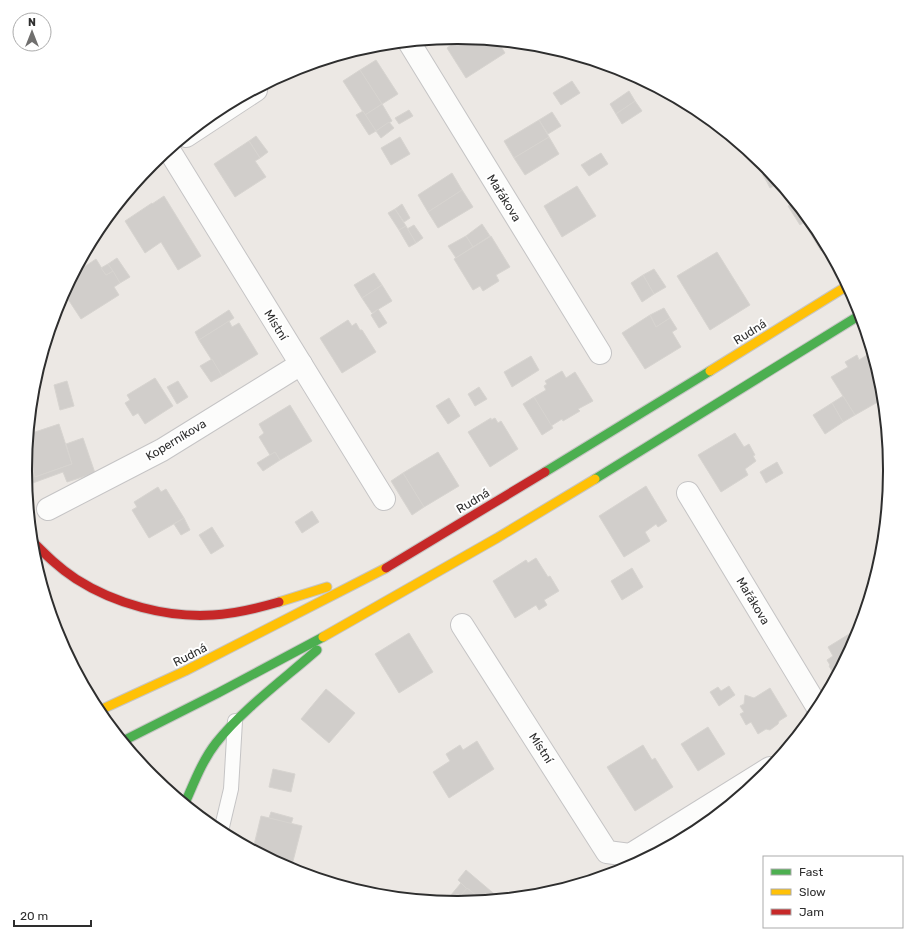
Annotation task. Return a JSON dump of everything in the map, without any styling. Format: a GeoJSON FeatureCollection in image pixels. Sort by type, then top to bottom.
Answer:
{"type":"FeatureCollection","features":[{"type":"Feature","properties":{"kind":"highway","name":"Rudná"},"geometry":{"type":"LineString","coordinates":[[105,708],[185,671],[375,574],[613,431],[842,289]]}},
{"type":"Feature","properties":{"kind":"highway"},"geometry":{"type":"LineString","coordinates":[[128,739],[197,704],[346,625],[641,452],[855,318]]}},
{"type":"Feature","properties":{"kind":"highway"},"geometry":{"type":"LineString","coordinates":[[39,548],[59,567],[95,590],[145,608],[178,613],[215,615],[257,607],[375,574]]}},
{"type":"Feature","properties":{"kind":"highway"},"geometry":{"type":"LineString","coordinates":[[187,799],[202,764],[215,744],[235,721],[346,625]]}},
{"type":"Feature","properties":{"kind":"street","name":"Mařákova"},"geometry":{"type":"LineString","coordinates":[[412,47],[600,353]]}},
{"type":"Feature","properties":{"kind":"street","name":"Místní"},"geometry":{"type":"LineString","coordinates":[[172,155],[384,499]]}},
{"type":"Feature","properties":{"kind":"street","name":"Koperníkova"},"geometry":{"type":"LineString","coordinates":[[48,509],[162,450],[301,364]]}},
{"type":"Feature","properties":{"kind":"street","name":"Mařákova"},"geometry":{"type":"LineString","coordinates":[[688,493],[814,701]]}},
{"type":"Feature","properties":{"kind":"street","name":"Místní"},"geometry":{"type":"LineString","coordinates":[[462,625],[607,852],[630,855],[744,784]]}},
{"type":"Feature","properties":{"kind":"lane"},"geometry":{"type":"LineString","coordinates":[[223,825],[231,789],[235,721]]}},
{"type":"Feature","properties":{"kind":"building"},"geometry":{"type":"Polygon","coordinates":[[[458,44],[501,47],[505,53],[466,78],[447,48],[451,45],[458,44]]]}},
{"type":"Feature","properties":{"kind":"building"},"geometry":{"type":"Polygon","coordinates":[[[376,60],[398,94],[382,104],[360,70],[376,60]]]}},
{"type":"Feature","properties":{"kind":"building"},"geometry":{"type":"Polygon","coordinates":[[[360,70],[382,104],[365,115],[343,81],[360,70]]]}},
{"type":"Feature","properties":{"kind":"building"},"geometry":{"type":"Polygon","coordinates":[[[572,81],[580,93],[561,105],[553,93],[572,81]]]}},
{"type":"Feature","properties":{"kind":"building"},"geometry":{"type":"Polygon","coordinates":[[[629,91],[635,101],[616,114],[610,104],[629,91]]]}},
{"type":"Feature","properties":{"kind":"building"},"geometry":{"type":"Polygon","coordinates":[[[635,101],[642,111],[622,124],[616,114],[635,101]]]}},
{"type":"Feature","properties":{"kind":"building"},"geometry":{"type":"Polygon","coordinates":[[[382,104],[392,121],[376,131],[365,115],[382,104]]]}},
{"type":"Feature","properties":{"kind":"building"},"geometry":{"type":"Polygon","coordinates":[[[409,110],[413,116],[399,124],[395,118],[409,110]]]}},
{"type":"Feature","properties":{"kind":"building"},"geometry":{"type":"Polygon","coordinates":[[[363,111],[376,131],[369,135],[356,115],[363,111]]]}},
{"type":"Feature","properties":{"kind":"building"},"geometry":{"type":"Polygon","coordinates":[[[552,112],[561,126],[548,134],[539,120],[552,112]]]}},
{"type":"Feature","properties":{"kind":"building"},"geometry":{"type":"Polygon","coordinates":[[[539,120],[549,137],[514,158],[504,141],[539,120]]]}},
{"type":"Feature","properties":{"kind":"building"},"geometry":{"type":"Polygon","coordinates":[[[389,122],[394,128],[381,138],[376,131],[389,122]]]}},
{"type":"Feature","properties":{"kind":"building"},"geometry":{"type":"Polygon","coordinates":[[[256,136],[268,152],[260,158],[249,141],[256,136]]]}},
{"type":"Feature","properties":{"kind":"building"},"geometry":{"type":"Polygon","coordinates":[[[400,137],[410,154],[391,165],[381,148],[400,137]]]}},
{"type":"Feature","properties":{"kind":"building"},"geometry":{"type":"Polygon","coordinates":[[[549,137],[559,154],[525,175],[514,158],[549,137]]]}},
{"type":"Feature","properties":{"kind":"building"},"geometry":{"type":"Polygon","coordinates":[[[249,141],[260,158],[255,161],[266,177],[235,197],[214,164],[249,141]]]}},
{"type":"Feature","properties":{"kind":"building"},"geometry":{"type":"Polygon","coordinates":[[[601,153],[608,164],[589,176],[581,165],[601,153]]]}},
{"type":"Feature","properties":{"kind":"building"},"geometry":{"type":"Polygon","coordinates":[[[452,173],[462,190],[428,212],[418,195],[452,173]]]}},
{"type":"Feature","properties":{"kind":"building"},"geometry":{"type":"Polygon","coordinates":[[[762,174],[769,181],[767,182],[762,174]]]}},
{"type":"Feature","properties":{"kind":"building"},"geometry":{"type":"Polygon","coordinates":[[[769,181],[774,186],[770,188],[767,182],[769,181]]]}},
{"type":"Feature","properties":{"kind":"building"},"geometry":{"type":"Polygon","coordinates":[[[577,186],[596,216],[562,237],[544,206],[577,186]]]}},
{"type":"Feature","properties":{"kind":"building"},"geometry":{"type":"Polygon","coordinates":[[[462,190],[473,207],[438,228],[428,212],[462,190]]]}},
{"type":"Feature","properties":{"kind":"building"},"geometry":{"type":"Polygon","coordinates":[[[164,196],[201,256],[178,270],[161,242],[145,253],[125,221],[164,196]]]}},
{"type":"Feature","properties":{"kind":"building"},"geometry":{"type":"Polygon","coordinates":[[[402,204],[410,218],[404,222],[395,209],[402,204]]]}},
{"type":"Feature","properties":{"kind":"building"},"geometry":{"type":"Polygon","coordinates":[[[790,205],[803,223],[800,225],[788,206],[790,205]]]}},
{"type":"Feature","properties":{"kind":"building"},"geometry":{"type":"Polygon","coordinates":[[[395,209],[406,226],[399,230],[388,213],[395,209]]]}},
{"type":"Feature","properties":{"kind":"building"},"geometry":{"type":"Polygon","coordinates":[[[482,224],[490,236],[473,247],[466,236],[482,224]]]}},
{"type":"Feature","properties":{"kind":"building"},"geometry":{"type":"Polygon","coordinates":[[[414,225],[423,238],[416,243],[407,229],[414,225]]]}},
{"type":"Feature","properties":{"kind":"building"},"geometry":{"type":"Polygon","coordinates":[[[406,226],[416,243],[409,247],[399,230],[406,226]]]}},
{"type":"Feature","properties":{"kind":"building"},"geometry":{"type":"Polygon","coordinates":[[[808,230],[822,250],[821,251],[808,230]]]}},
{"type":"Feature","properties":{"kind":"building"},"geometry":{"type":"Polygon","coordinates":[[[466,236],[473,247],[456,258],[448,246],[466,236]]]}},
{"type":"Feature","properties":{"kind":"building"},"geometry":{"type":"Polygon","coordinates":[[[491,236],[510,267],[496,275],[499,281],[483,291],[480,286],[473,290],[454,259],[491,236]]]}},
{"type":"Feature","properties":{"kind":"building"},"geometry":{"type":"Polygon","coordinates":[[[717,252],[750,305],[710,330],[677,276],[717,252]]]}},
{"type":"Feature","properties":{"kind":"building"},"geometry":{"type":"Polygon","coordinates":[[[117,258],[130,277],[120,283],[108,264],[117,258]]]}},
{"type":"Feature","properties":{"kind":"building"},"geometry":{"type":"Polygon","coordinates":[[[96,259],[106,275],[113,271],[120,283],[114,287],[119,295],[81,319],[68,299],[84,267],[96,259]]]}},
{"type":"Feature","properties":{"kind":"building"},"geometry":{"type":"Polygon","coordinates":[[[108,264],[113,271],[106,275],[101,268],[108,264]]]}},
{"type":"Feature","properties":{"kind":"building"},"geometry":{"type":"Polygon","coordinates":[[[654,269],[666,287],[654,294],[643,275],[654,269]]]}},
{"type":"Feature","properties":{"kind":"building"},"geometry":{"type":"Polygon","coordinates":[[[374,273],[382,285],[362,298],[354,285],[374,273]]]}},
{"type":"Feature","properties":{"kind":"building"},"geometry":{"type":"Polygon","coordinates":[[[643,275],[654,294],[642,302],[631,283],[643,275]]]}},
{"type":"Feature","properties":{"kind":"building"},"geometry":{"type":"Polygon","coordinates":[[[382,285],[392,301],[372,313],[362,298],[382,285]]]}},
{"type":"Feature","properties":{"kind":"building"},"geometry":{"type":"Polygon","coordinates":[[[664,308],[670,318],[656,327],[650,315],[664,308]]]}},
{"type":"Feature","properties":{"kind":"building"},"geometry":{"type":"Polygon","coordinates":[[[378,309],[387,323],[379,328],[371,315],[378,309]]]}},
{"type":"Feature","properties":{"kind":"building"},"geometry":{"type":"Polygon","coordinates":[[[229,310],[234,318],[199,340],[195,332],[229,310]]]}},
{"type":"Feature","properties":{"kind":"building"},"geometry":{"type":"Polygon","coordinates":[[[650,315],[656,327],[670,318],[677,329],[672,332],[681,347],[645,369],[622,333],[650,315]]]}},
{"type":"Feature","properties":{"kind":"building"},"geometry":{"type":"Polygon","coordinates":[[[348,320],[352,326],[356,323],[376,352],[342,373],[320,338],[348,320]]]}},
{"type":"Feature","properties":{"kind":"building"},"geometry":{"type":"Polygon","coordinates":[[[229,321],[232,327],[239,323],[258,354],[222,376],[199,340],[229,321]]]}},
{"type":"Feature","properties":{"kind":"building"},"geometry":{"type":"Polygon","coordinates":[[[857,355],[859,360],[867,355],[877,402],[855,415],[831,377],[848,367],[845,362],[857,355]]]}},
{"type":"Feature","properties":{"kind":"building"},"geometry":{"type":"Polygon","coordinates":[[[531,356],[539,370],[512,387],[504,372],[531,356]]]}},
{"type":"Feature","properties":{"kind":"building"},"geometry":{"type":"Polygon","coordinates":[[[212,359],[222,376],[211,382],[200,366],[212,359]]]}},
{"type":"Feature","properties":{"kind":"building"},"geometry":{"type":"Polygon","coordinates":[[[562,371],[566,378],[575,372],[593,401],[578,409],[580,411],[551,426],[534,397],[546,390],[544,386],[547,384],[545,381],[562,371]]]}},
{"type":"Feature","properties":{"kind":"building"},"geometry":{"type":"Polygon","coordinates":[[[155,378],[173,406],[145,424],[138,413],[133,416],[125,403],[130,400],[127,395],[155,378]]]}},
{"type":"Feature","properties":{"kind":"building"},"geometry":{"type":"Polygon","coordinates":[[[67,381],[74,406],[60,410],[54,385],[67,381]]]}},
{"type":"Feature","properties":{"kind":"building"},"geometry":{"type":"Polygon","coordinates":[[[178,381],[188,397],[177,404],[167,387],[178,381]]]}},
{"type":"Feature","properties":{"kind":"building"},"geometry":{"type":"Polygon","coordinates":[[[479,387],[487,399],[475,406],[468,394],[479,387]]]}},
{"type":"Feature","properties":{"kind":"building"},"geometry":{"type":"Polygon","coordinates":[[[843,396],[855,415],[843,422],[832,403],[843,396]]]}},
{"type":"Feature","properties":{"kind":"building"},"geometry":{"type":"Polygon","coordinates":[[[534,397],[553,428],[542,435],[523,404],[534,397]]]}},
{"type":"Feature","properties":{"kind":"building"},"geometry":{"type":"Polygon","coordinates":[[[449,398],[460,416],[448,424],[436,406],[449,398]]]}},
{"type":"Feature","properties":{"kind":"building"},"geometry":{"type":"Polygon","coordinates":[[[832,403],[843,422],[825,434],[813,415],[832,403]]]}},
{"type":"Feature","properties":{"kind":"building"},"geometry":{"type":"Polygon","coordinates":[[[290,405],[312,441],[280,460],[275,452],[270,455],[259,437],[264,433],[259,424],[290,405]]]}},
{"type":"Feature","properties":{"kind":"building"},"geometry":{"type":"Polygon","coordinates":[[[491,418],[491,420],[495,418],[498,423],[501,421],[518,449],[490,467],[468,432],[491,418]]]}},
{"type":"Feature","properties":{"kind":"building"},"geometry":{"type":"Polygon","coordinates":[[[59,424],[72,464],[35,477],[32,468],[34,432],[59,424]]]}},
{"type":"Feature","properties":{"kind":"building"},"geometry":{"type":"Polygon","coordinates":[[[735,433],[744,447],[749,444],[755,455],[753,456],[756,461],[745,469],[748,475],[721,492],[698,455],[735,433]]]}},
{"type":"Feature","properties":{"kind":"building"},"geometry":{"type":"Polygon","coordinates":[[[83,438],[95,473],[67,482],[63,472],[32,483],[32,467],[35,477],[72,464],[66,444],[83,438]]]}},
{"type":"Feature","properties":{"kind":"building"},"geometry":{"type":"Polygon","coordinates":[[[275,452],[280,460],[263,471],[257,463],[275,452]]]}},
{"type":"Feature","properties":{"kind":"building"},"geometry":{"type":"Polygon","coordinates":[[[438,452],[459,486],[424,507],[403,473],[438,452]]]}},
{"type":"Feature","properties":{"kind":"building"},"geometry":{"type":"Polygon","coordinates":[[[777,462],[783,473],[766,483],[760,472],[777,462]]]}},
{"type":"Feature","properties":{"kind":"building"},"geometry":{"type":"Polygon","coordinates":[[[403,473],[424,507],[412,515],[391,481],[403,473]]]}},
{"type":"Feature","properties":{"kind":"building"},"geometry":{"type":"Polygon","coordinates":[[[646,486],[667,521],[658,527],[656,524],[645,532],[650,541],[624,557],[599,516],[646,486]]]}},
{"type":"Feature","properties":{"kind":"building"},"geometry":{"type":"Polygon","coordinates":[[[158,487],[161,492],[166,489],[184,518],[149,538],[132,510],[137,507],[134,502],[158,487]]]}},
{"type":"Feature","properties":{"kind":"building"},"geometry":{"type":"Polygon","coordinates":[[[312,511],[319,522],[302,533],[295,522],[312,511]]]}},
{"type":"Feature","properties":{"kind":"building"},"geometry":{"type":"Polygon","coordinates":[[[184,518],[190,530],[181,535],[174,524],[184,518]]]}},
{"type":"Feature","properties":{"kind":"building"},"geometry":{"type":"Polygon","coordinates":[[[212,527],[224,546],[211,554],[199,535],[212,527]]]}},
{"type":"Feature","properties":{"kind":"building"},"geometry":{"type":"Polygon","coordinates":[[[536,558],[559,591],[544,600],[547,605],[539,610],[536,605],[515,618],[493,581],[526,560],[528,563],[536,558]]]}},
{"type":"Feature","properties":{"kind":"building"},"geometry":{"type":"Polygon","coordinates":[[[632,568],[643,587],[622,600],[611,581],[632,568]]]}},
{"type":"Feature","properties":{"kind":"building"},"geometry":{"type":"Polygon","coordinates":[[[409,633],[433,672],[399,693],[375,654],[409,633]]]}},
{"type":"Feature","properties":{"kind":"building"},"geometry":{"type":"Polygon","coordinates":[[[851,633],[832,671],[827,660],[833,656],[828,647],[851,633]]]}},
{"type":"Feature","properties":{"kind":"building"},"geometry":{"type":"Polygon","coordinates":[[[729,686],[735,695],[719,706],[710,692],[718,687],[721,691],[729,686]]]}},
{"type":"Feature","properties":{"kind":"building"},"geometry":{"type":"Polygon","coordinates":[[[770,688],[787,716],[779,721],[778,724],[770,730],[766,729],[758,734],[751,722],[746,725],[740,714],[744,712],[740,706],[744,704],[745,695],[754,698],[770,688]]]}},
{"type":"Feature","properties":{"kind":"building"},"geometry":{"type":"Polygon","coordinates":[[[326,689],[355,713],[329,743],[301,719],[326,689]]]}},
{"type":"Feature","properties":{"kind":"building"},"geometry":{"type":"Polygon","coordinates":[[[708,727],[725,754],[698,771],[681,744],[708,727]]]}},
{"type":"Feature","properties":{"kind":"building"},"geometry":{"type":"Polygon","coordinates":[[[477,741],[494,769],[449,798],[433,772],[450,761],[446,754],[460,745],[463,750],[477,741]]]}},
{"type":"Feature","properties":{"kind":"building"},"geometry":{"type":"Polygon","coordinates":[[[643,745],[652,760],[655,758],[673,787],[635,811],[607,767],[643,745]]]}},
{"type":"Feature","properties":{"kind":"building"},"geometry":{"type":"Polygon","coordinates":[[[273,769],[295,774],[291,792],[269,787],[273,769]]]}},
{"type":"Feature","properties":{"kind":"building"},"geometry":{"type":"Polygon","coordinates":[[[271,812],[293,818],[291,824],[269,818],[271,812]]]}},
{"type":"Feature","properties":{"kind":"building"},"geometry":{"type":"Polygon","coordinates":[[[261,816],[302,826],[293,862],[269,852],[254,843],[261,816]]]}},
{"type":"Feature","properties":{"kind":"building"},"geometry":{"type":"Polygon","coordinates":[[[466,870],[494,894],[476,895],[458,880],[466,870]]]}},
{"type":"Feature","properties":{"kind":"building"},"geometry":{"type":"Polygon","coordinates":[[[461,883],[467,889],[461,896],[450,896],[461,883]]]}},
{"type":"Feature","properties":{"kind":"building"},"geometry":{"type":"Polygon","coordinates":[[[467,888],[476,895],[460,896],[467,888]]]}},
{"type":"Feature","properties":{"kind":"traffic: fast"},"geometry":{"type":"LineString","coordinates":[[595,479],[855,318]]}},
{"type":"Feature","properties":{"kind":"traffic: fast"},"geometry":{"type":"LineString","coordinates":[[545,472],[710,371]]}},
{"type":"Feature","properties":{"kind":"traffic: fast"},"geometry":{"type":"LineString","coordinates":[[128,739],[218,693],[323,637]]}},
{"type":"Feature","properties":{"kind":"traffic: fast"},"geometry":{"type":"LineString","coordinates":[[187,799],[207,757],[227,730],[251,706],[317,650]]}},
{"type":"Feature","properties":{"kind":"traffic: slow"},"geometry":{"type":"LineString","coordinates":[[710,371],[842,289]]}},
{"type":"Feature","properties":{"kind":"traffic: slow"},"geometry":{"type":"LineString","coordinates":[[323,637],[497,538],[595,479]]}},
{"type":"Feature","properties":{"kind":"traffic: slow"},"geometry":{"type":"LineString","coordinates":[[105,708],[185,671],[386,568]]}},
{"type":"Feature","properties":{"kind":"traffic: slow"},"geometry":{"type":"LineString","coordinates":[[279,602],[327,587]]}},
{"type":"Feature","properties":{"kind":"traffic: jam"},"geometry":{"type":"LineString","coordinates":[[386,568],[545,472]]}},
{"type":"Feature","properties":{"kind":"traffic: jam"},"geometry":{"type":"LineString","coordinates":[[39,548],[58,566],[91,588],[107,596],[142,608],[178,614],[213,615],[238,612],[279,602]]}}]}
